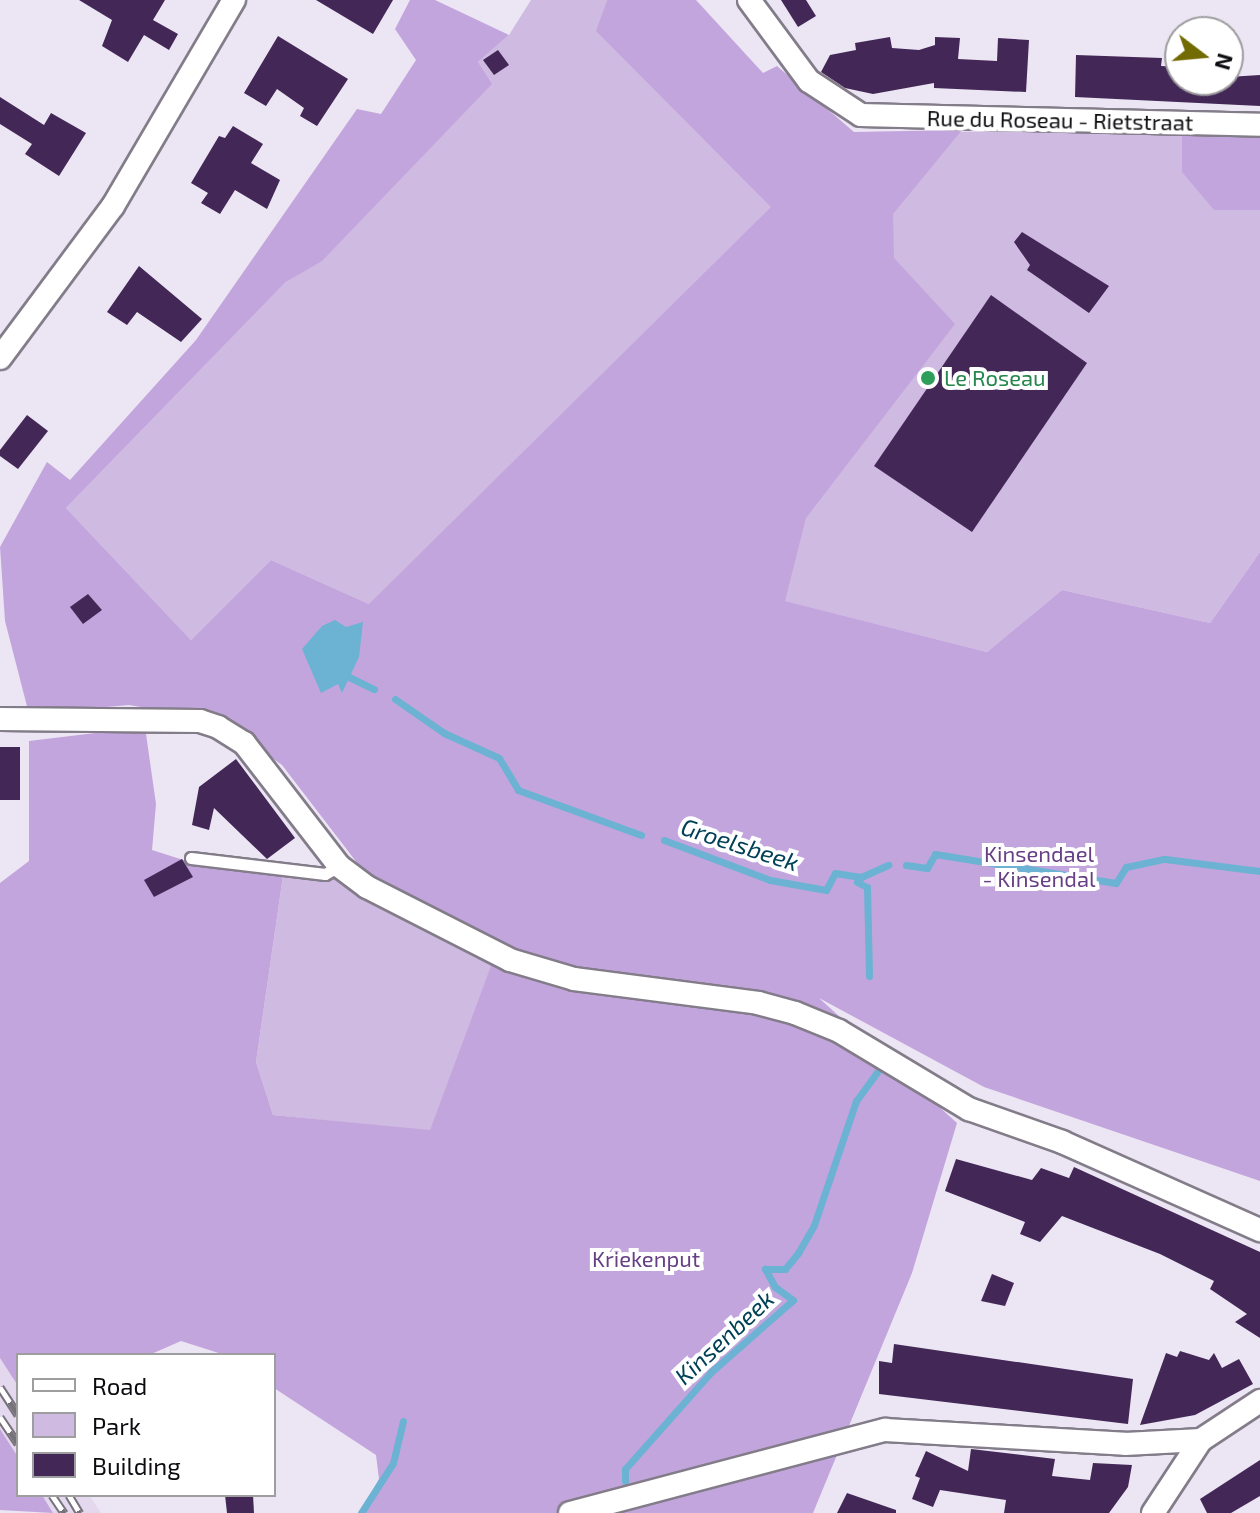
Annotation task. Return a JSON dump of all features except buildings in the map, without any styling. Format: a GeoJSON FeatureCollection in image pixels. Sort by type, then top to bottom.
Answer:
{"type":"FeatureCollection","features":[{"type":"Feature","properties":{"kind":"street"},"geometry":{"type":"LineString","coordinates":[[0,358],[113,206],[234,0]]}},
{"type":"Feature","properties":{"kind":"street","name":"Rue du Roseau - Rietstraat"},"geometry":{"type":"LineString","coordinates":[[749,0],[809,81],[861,115],[1260,125]]}},
{"type":"Feature","properties":{"kind":"street"},"geometry":{"type":"LineString","coordinates":[[0,719],[200,721],[218,727],[244,743],[339,866],[367,887],[448,930],[541,971],[758,1003],[809,1019],[839,1031],[969,1109],[1062,1142],[1260,1230]]}},
{"type":"Feature","properties":{"kind":"street"},"geometry":{"type":"LineString","coordinates":[[1153,1513],[1201,1440],[1260,1401]]}},
{"type":"Feature","properties":{"kind":"street"},"geometry":{"type":"LineString","coordinates":[[570,1513],[885,1430],[1125,1444],[1201,1440]]}},
{"type":"Feature","properties":{"kind":"lane"},"geometry":{"type":"LineString","coordinates":[[191,858],[325,874],[339,866]]}},
{"type":"Feature","properties":{"kind":"shaded area"},"geometry":{"type":"Polygon","coordinates":[[[0,1358],[16,1383],[16,1454],[0,1429],[0,1358]]]}},
{"type":"Feature","properties":{"kind":"shaded area"},"geometry":{"type":"Polygon","coordinates":[[[43,1497],[90,1497],[101,1513],[53,1513],[43,1497]]]}},
{"type":"Feature","properties":{"kind":"green space"},"geometry":{"type":"Polygon","coordinates":[[[410,0],[435,0],[509,35],[478,62],[492,84],[322,261],[286,282],[66,508],[191,640],[271,560],[369,604],[771,207],[596,31],[607,0],[696,0],[763,73],[777,66],[854,132],[962,130],[893,214],[894,258],[955,324],[806,518],[785,601],[987,652],[1062,590],[1210,623],[1260,552],[1260,1181],[984,1087],[819,998],[957,1123],[912,1273],[813,1513],[360,1513],[379,1479],[376,1455],[276,1389],[276,1353],[219,1353],[181,1341],[154,1353],[16,1353],[16,1383],[0,1358],[0,883],[29,861],[29,741],[145,727],[156,804],[152,850],[199,865],[283,876],[256,1062],[273,1115],[430,1130],[491,966],[332,879],[361,868],[282,765],[218,720],[129,705],[29,714],[5,621],[0,547],[47,462],[70,480],[196,340],[357,109],[381,114],[416,60],[395,29],[410,0]]]}},
{"type":"Feature","properties":{"kind":"green space"},"geometry":{"type":"Polygon","coordinates":[[[531,0],[607,0],[597,31],[854,132],[1182,131],[1214,209],[1260,210],[1260,552],[1210,623],[1062,590],[987,652],[784,601],[369,604],[271,560],[191,640],[66,508],[286,282],[322,260],[491,84],[478,62],[509,35],[531,0]]]}},
{"type":"Feature","properties":{"kind":"green space"},"geometry":{"type":"Polygon","coordinates":[[[1182,131],[1260,136],[1260,210],[1214,210],[1182,172],[1182,131]]]}},
{"type":"Feature","properties":{"kind":"green space"},"geometry":{"type":"Polygon","coordinates":[[[283,876],[332,879],[492,966],[430,1131],[273,1115],[256,1062],[283,876]]]}},
{"type":"Feature","properties":{"kind":"green space"},"geometry":{"type":"Polygon","coordinates":[[[0,1429],[16,1454],[16,1497],[43,1497],[53,1513],[0,1510],[0,1429]]]}},
{"type":"Feature","properties":{"kind":"water"},"geometry":{"type":"Polygon","coordinates":[[[335,620],[346,627],[363,622],[359,657],[342,693],[338,684],[321,693],[302,649],[322,626],[335,620]]]}},
{"type":"Feature","properties":{"kind":"waterway","name":"Groelsbeek"},"geometry":{"type":"LineString","coordinates":[[347,676],[374,689]]}},
{"type":"Feature","properties":{"kind":"waterway","name":"Groelsbeek"},"geometry":{"type":"LineString","coordinates":[[395,699],[444,733],[499,758],[518,790],[641,835]]}},
{"type":"Feature","properties":{"kind":"waterway","name":"Groelsbeek"},"geometry":{"type":"LineString","coordinates":[[664,840],[770,880],[826,890],[835,873],[861,877],[888,865]]}},
{"type":"Feature","properties":{"kind":"waterway","name":"Groelsbeek"},"geometry":{"type":"LineString","coordinates":[[906,865],[927,868],[935,854],[1116,883],[1126,867],[1165,859],[1260,871]]}},
{"type":"Feature","properties":{"kind":"waterway","name":"Kinsenbeek"},"geometry":{"type":"LineString","coordinates":[[861,877],[857,882],[867,887],[869,976]]}},
{"type":"Feature","properties":{"kind":"waterway","name":"Kinsenbeek"},"geometry":{"type":"LineString","coordinates":[[625,1481],[625,1469],[711,1372],[793,1300],[775,1287],[765,1269],[785,1269],[798,1253],[814,1225],[856,1101],[883,1064]]}},
{"type":"Feature","properties":{"kind":"waterway"},"geometry":{"type":"LineString","coordinates":[[361,1513],[393,1463],[403,1421]]}},
{"type":"Feature","properties":{"kind":"railway"},"geometry":{"type":"LineString","coordinates":[[0,1387],[16,1412]]}},
{"type":"Feature","properties":{"kind":"railway"},"geometry":{"type":"LineString","coordinates":[[0,1417],[16,1441]]}},
{"type":"Feature","properties":{"kind":"railway"},"geometry":{"type":"LineString","coordinates":[[53,1497],[64,1513]]}},
{"type":"Feature","properties":{"kind":"railway"},"geometry":{"type":"LineString","coordinates":[[70,1497],[80,1513]]}},
{"type":"Feature","properties":{"kind":"place","name":"Le Roseau"},"geometry":{"type":"Point","coordinates":[928,378]}},
{"type":"Feature","properties":{"kind":"park label","name":"Kinsendael - Kinsendal"},"geometry":{"type":"Point","coordinates":[1039,866]}},
{"type":"Feature","properties":{"kind":"park label","name":"Kriekenput"},"geometry":{"type":"Point","coordinates":[646,1259]}}]}
